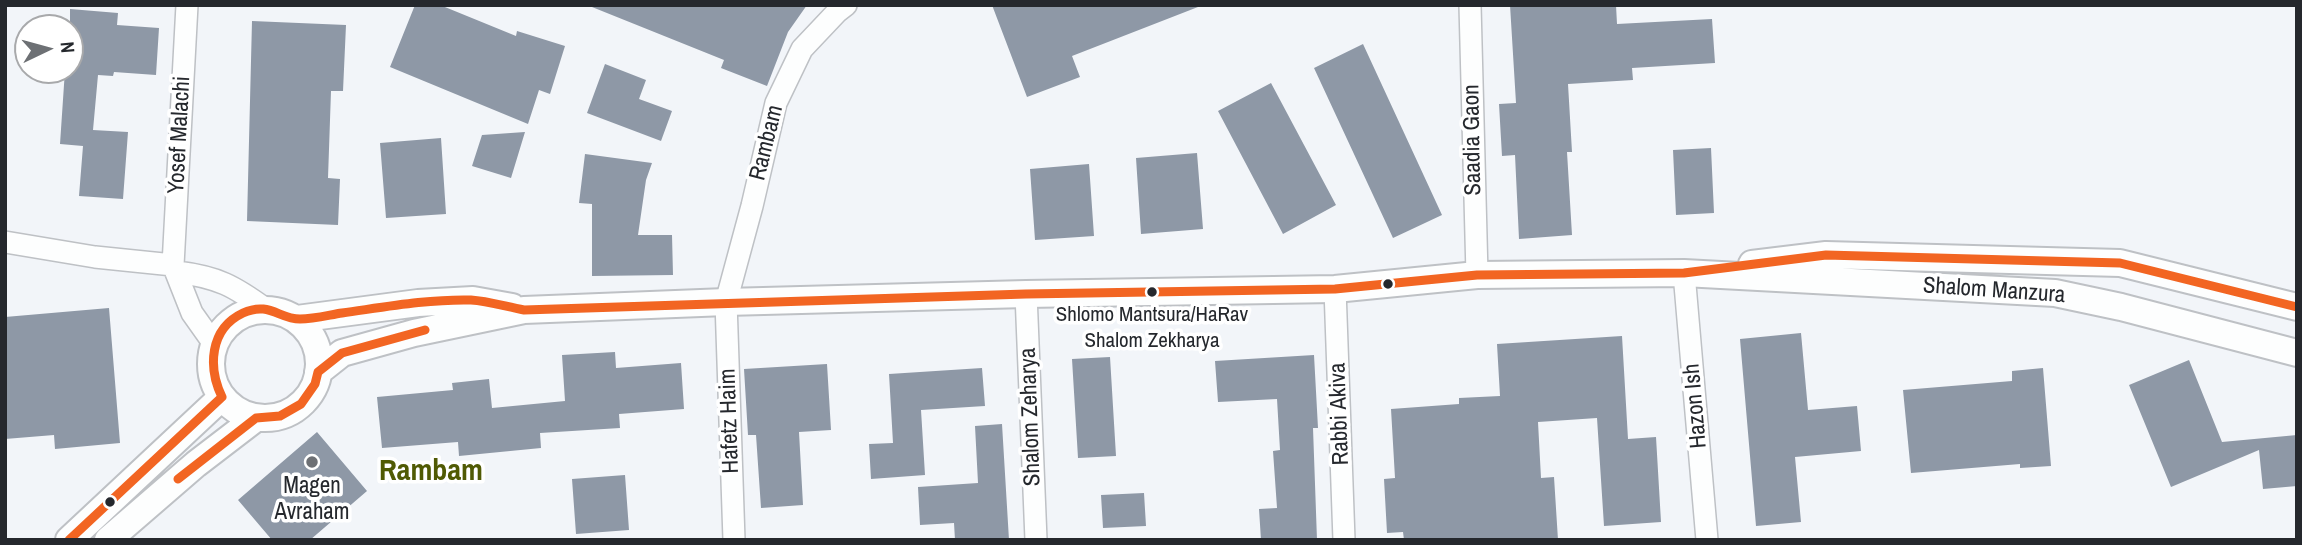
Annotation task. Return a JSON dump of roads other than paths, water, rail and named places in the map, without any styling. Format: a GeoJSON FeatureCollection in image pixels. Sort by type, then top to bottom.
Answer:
{"type":"FeatureCollection","features":[{"type":"Feature","properties":{"kind":"street","name":"Yosef Malachi"},"geometry":{"type":"LineString","coordinates":[[175,269],[187,5]]}},
{"type":"Feature","properties":{"kind":"street","name":"Rambam"},"geometry":{"type":"LineString","coordinates":[[726,302],[776,103],[802,49],[846,5]]}},
{"type":"Feature","properties":{"kind":"street","name":"Saadia Gaon"},"geometry":{"type":"LineString","coordinates":[[1470,5],[1477,275]]}},
{"type":"Feature","properties":{"kind":"street"},"geometry":{"type":"LineString","coordinates":[[5,242],[209,276],[240,289],[267,310]]}},
{"type":"Feature","properties":{"kind":"street","name":"Shalom Manzura"},"geometry":{"type":"LineString","coordinates":[[1684,273],[1826,255],[2120,263],[2297,307]]}},
{"type":"Feature","properties":{"kind":"street"},"geometry":{"type":"LineString","coordinates":[[175,269],[192,313],[214,344]]}},
{"type":"Feature","properties":{"kind":"street","name":"Shalom Manzura"},"geometry":{"type":"LineString","coordinates":[[318,372],[342,353],[414,333],[524,310],[1026,294],[1335,289],[1477,275],[1684,273],[2055,293],[2121,307],[2297,353]]}},
{"type":"Feature","properties":{"kind":"street","name":"Hazon Ish"},"geometry":{"type":"LineString","coordinates":[[1684,273],[1707,540]]}},
{"type":"Feature","properties":{"kind":"street","name":"Rabbi Akiva"},"geometry":{"type":"LineString","coordinates":[[1335,289],[1344,540]]}},
{"type":"Feature","properties":{"kind":"street","name":"Shalom Zeharya"},"geometry":{"type":"LineString","coordinates":[[1026,294],[1036,540]]}},
{"type":"Feature","properties":{"kind":"street","name":"Shalom Manzura"},"geometry":{"type":"LineString","coordinates":[[297,319],[418,303],[473,300],[524,310]]}},
{"type":"Feature","properties":{"kind":"street","name":"Hafetz Haim"},"geometry":{"type":"LineString","coordinates":[[726,302],[734,540]]}},
{"type":"Feature","properties":{"kind":"street"},"geometry":{"type":"LineString","coordinates":[[259,309],[279,311],[297,319],[310,334],[318,352],[315,384],[301,404],[280,416],[256,418],[231,407],[222,397],[212,376],[214,344],[224,327],[240,315],[259,309]]}},
{"type":"Feature","properties":{"kind":"street"},"geometry":{"type":"LineString","coordinates":[[69,540],[222,397]]}},
{"type":"Feature","properties":{"kind":"street"},"geometry":{"type":"LineString","coordinates":[[108,540],[196,464],[256,418]]}},
{"type":"Feature","properties":{"kind":"place","name":"Shlomo Mantsura/HaRav Shalom Zekharya"},"geometry":{"type":"Point","coordinates":[1152,292]}},
{"type":"Feature","properties":{"kind":"place","name":"Magen Avraham"},"geometry":{"type":"Point","coordinates":[312,462]}},
{"type":"Feature","properties":{"kind":"district","name":"Rambam"},"geometry":{"type":"Point","coordinates":[431,472]}}]}
